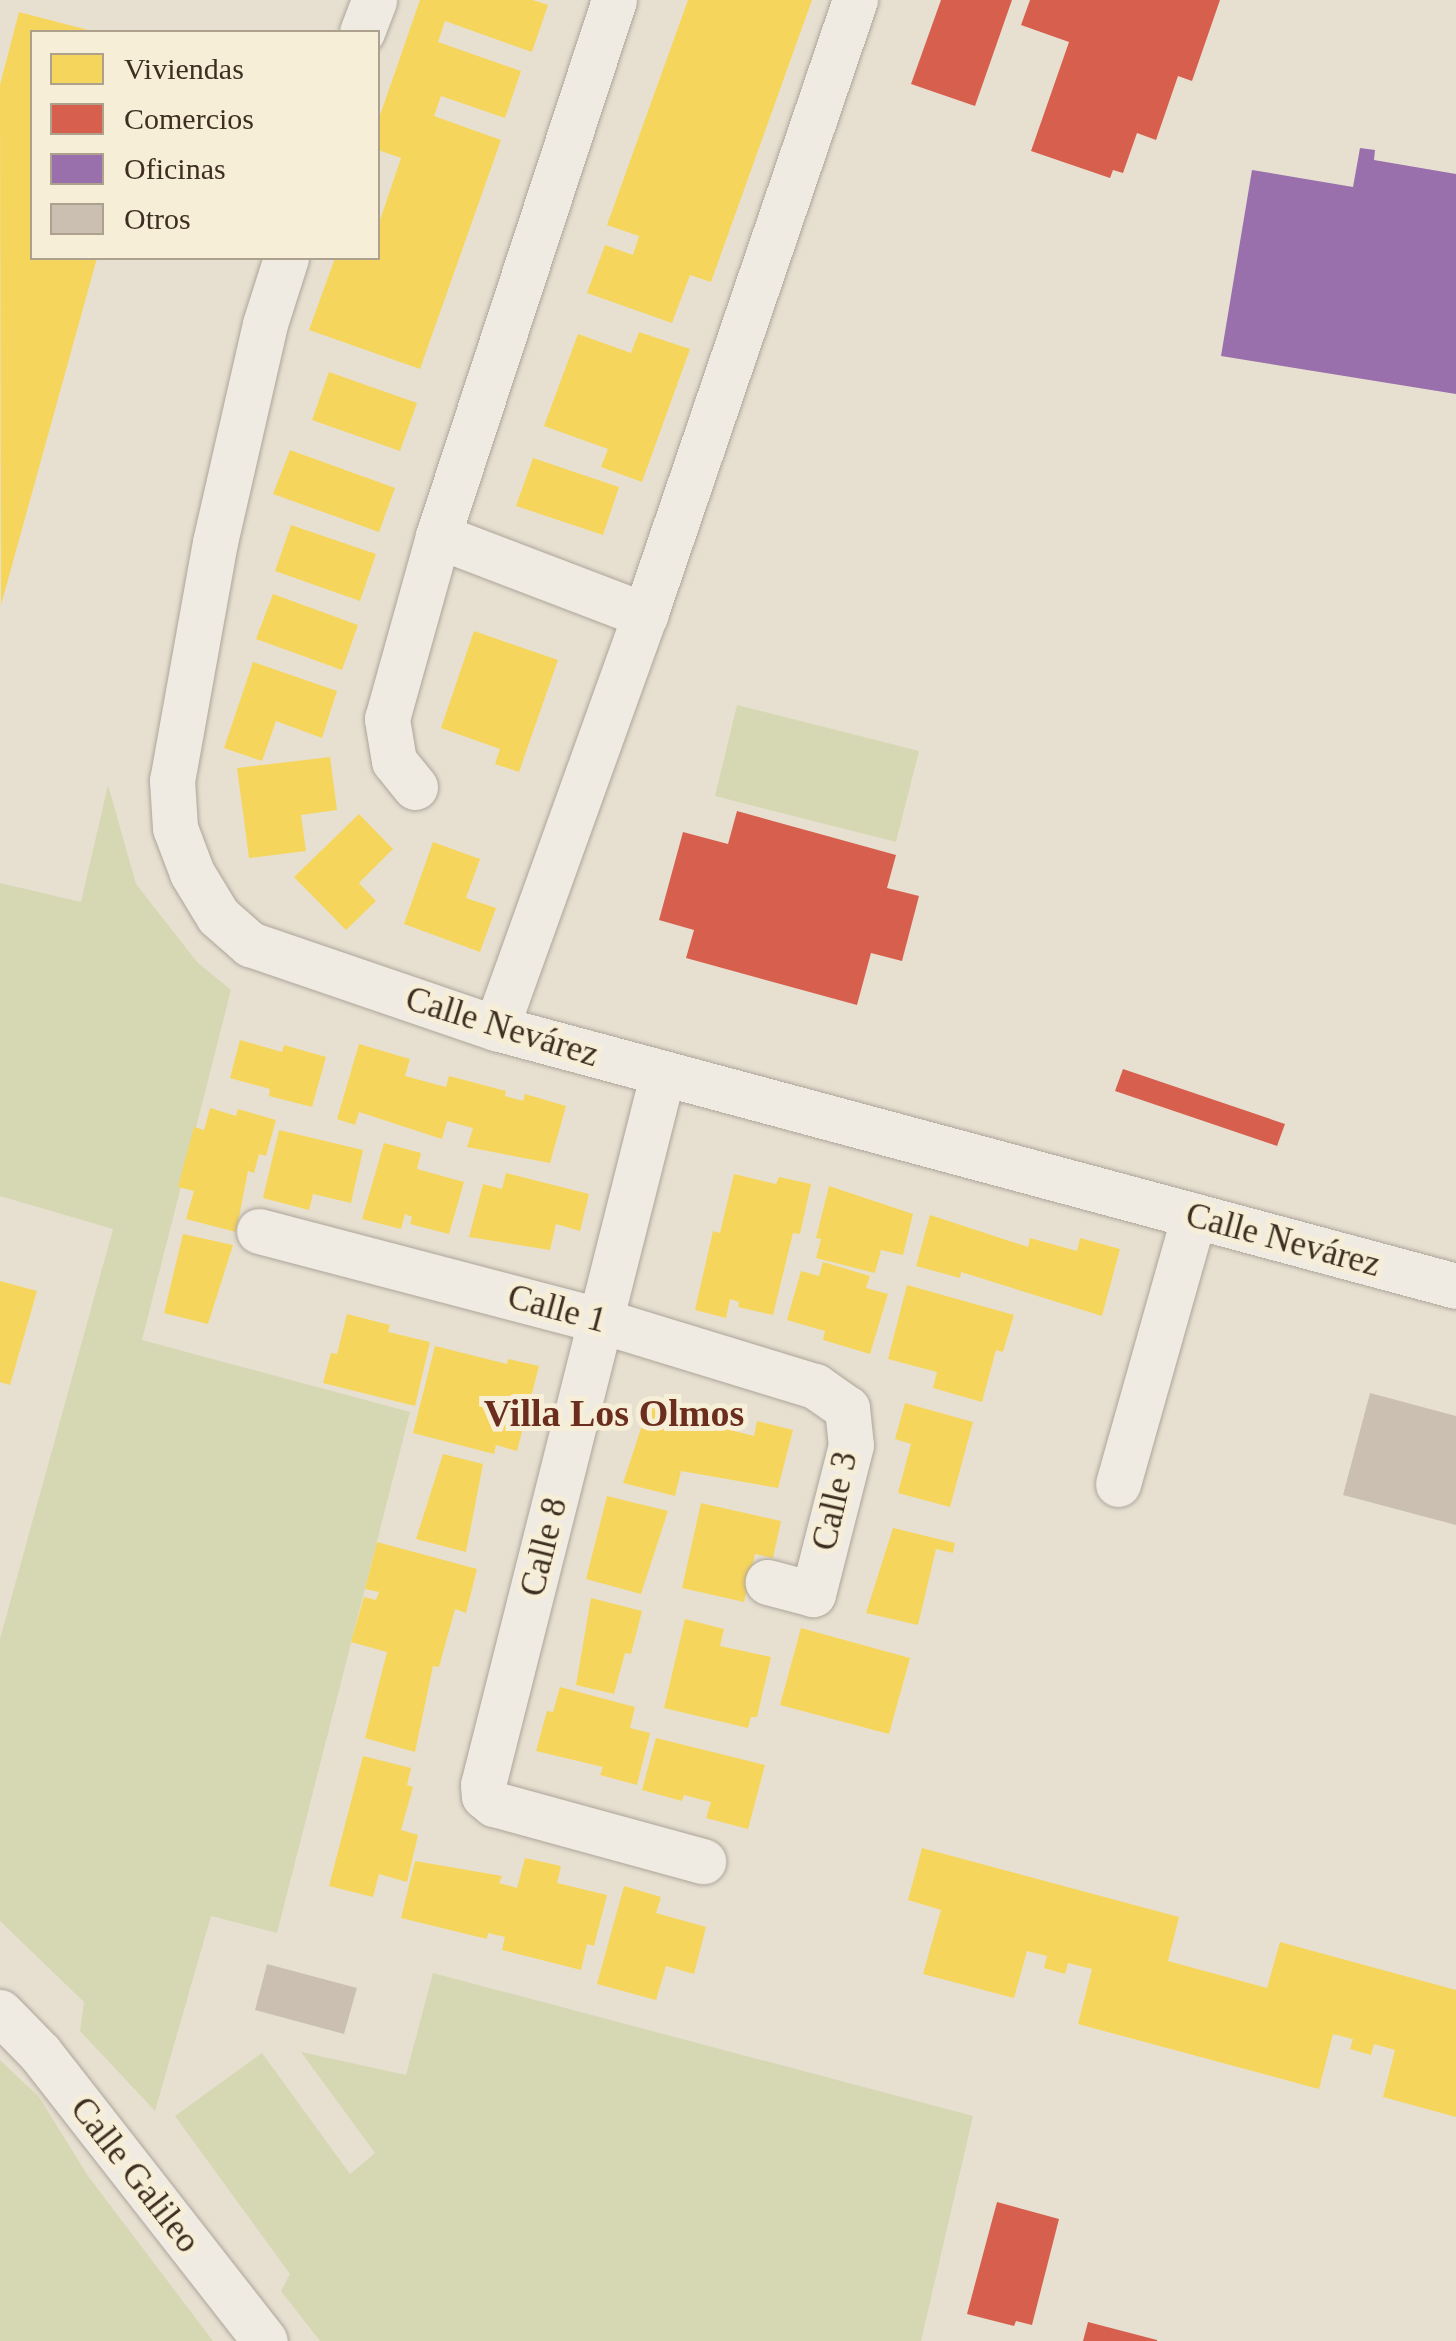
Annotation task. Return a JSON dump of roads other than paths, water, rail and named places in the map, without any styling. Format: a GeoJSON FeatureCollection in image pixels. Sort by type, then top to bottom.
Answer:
{"type":"FeatureCollection","features":[{"type":"Feature","properties":{"kind":"street"},"geometry":{"type":"LineString","coordinates":[[363,30],[374,0]]}},
{"type":"Feature","properties":{"kind":"street"},"geometry":{"type":"LineString","coordinates":[[416,787],[394,762],[387,719],[438,536],[614,0]]}},
{"type":"Feature","properties":{"kind":"street"},"geometry":{"type":"LineString","coordinates":[[496,1028],[645,615],[855,0]]}},
{"type":"Feature","properties":{"kind":"street","name":"Calle Nevárez"},"geometry":{"type":"LineString","coordinates":[[285,260],[265,324],[215,542],[172,780],[175,828],[192,872],[218,916],[250,944],[496,1028],[662,1076],[1456,1286]]}},
{"type":"Feature","properties":{"kind":"street"},"geometry":{"type":"LineString","coordinates":[[438,536],[645,615]]}},
{"type":"Feature","properties":{"kind":"street","name":"Calle 8"},"geometry":{"type":"LineString","coordinates":[[662,1076],[483,1784],[484,1796],[494,1804],[703,1861]]}},
{"type":"Feature","properties":{"kind":"street"},"geometry":{"type":"LineString","coordinates":[[1118,1484],[1194,1216]]}},
{"type":"Feature","properties":{"kind":"street","name":"Calle 1"},"geometry":{"type":"LineString","coordinates":[[258,1230],[602,1321],[816,1386],[847,1408]]}},
{"type":"Feature","properties":{"kind":"street","name":"Calle 3"},"geometry":{"type":"LineString","coordinates":[[768,1582],[813,1594],[851,1445],[847,1408]]}},
{"type":"Feature","properties":{"kind":"street","name":"Calle Galileo"},"geometry":{"type":"LineString","coordinates":[[0,2012],[40,2053],[265,2341]]}},
{"type":"Feature","properties":{"kind":"district","name":"Villa Los Olmos"},"geometry":{"type":"Point","coordinates":[614,1414]}}]}
